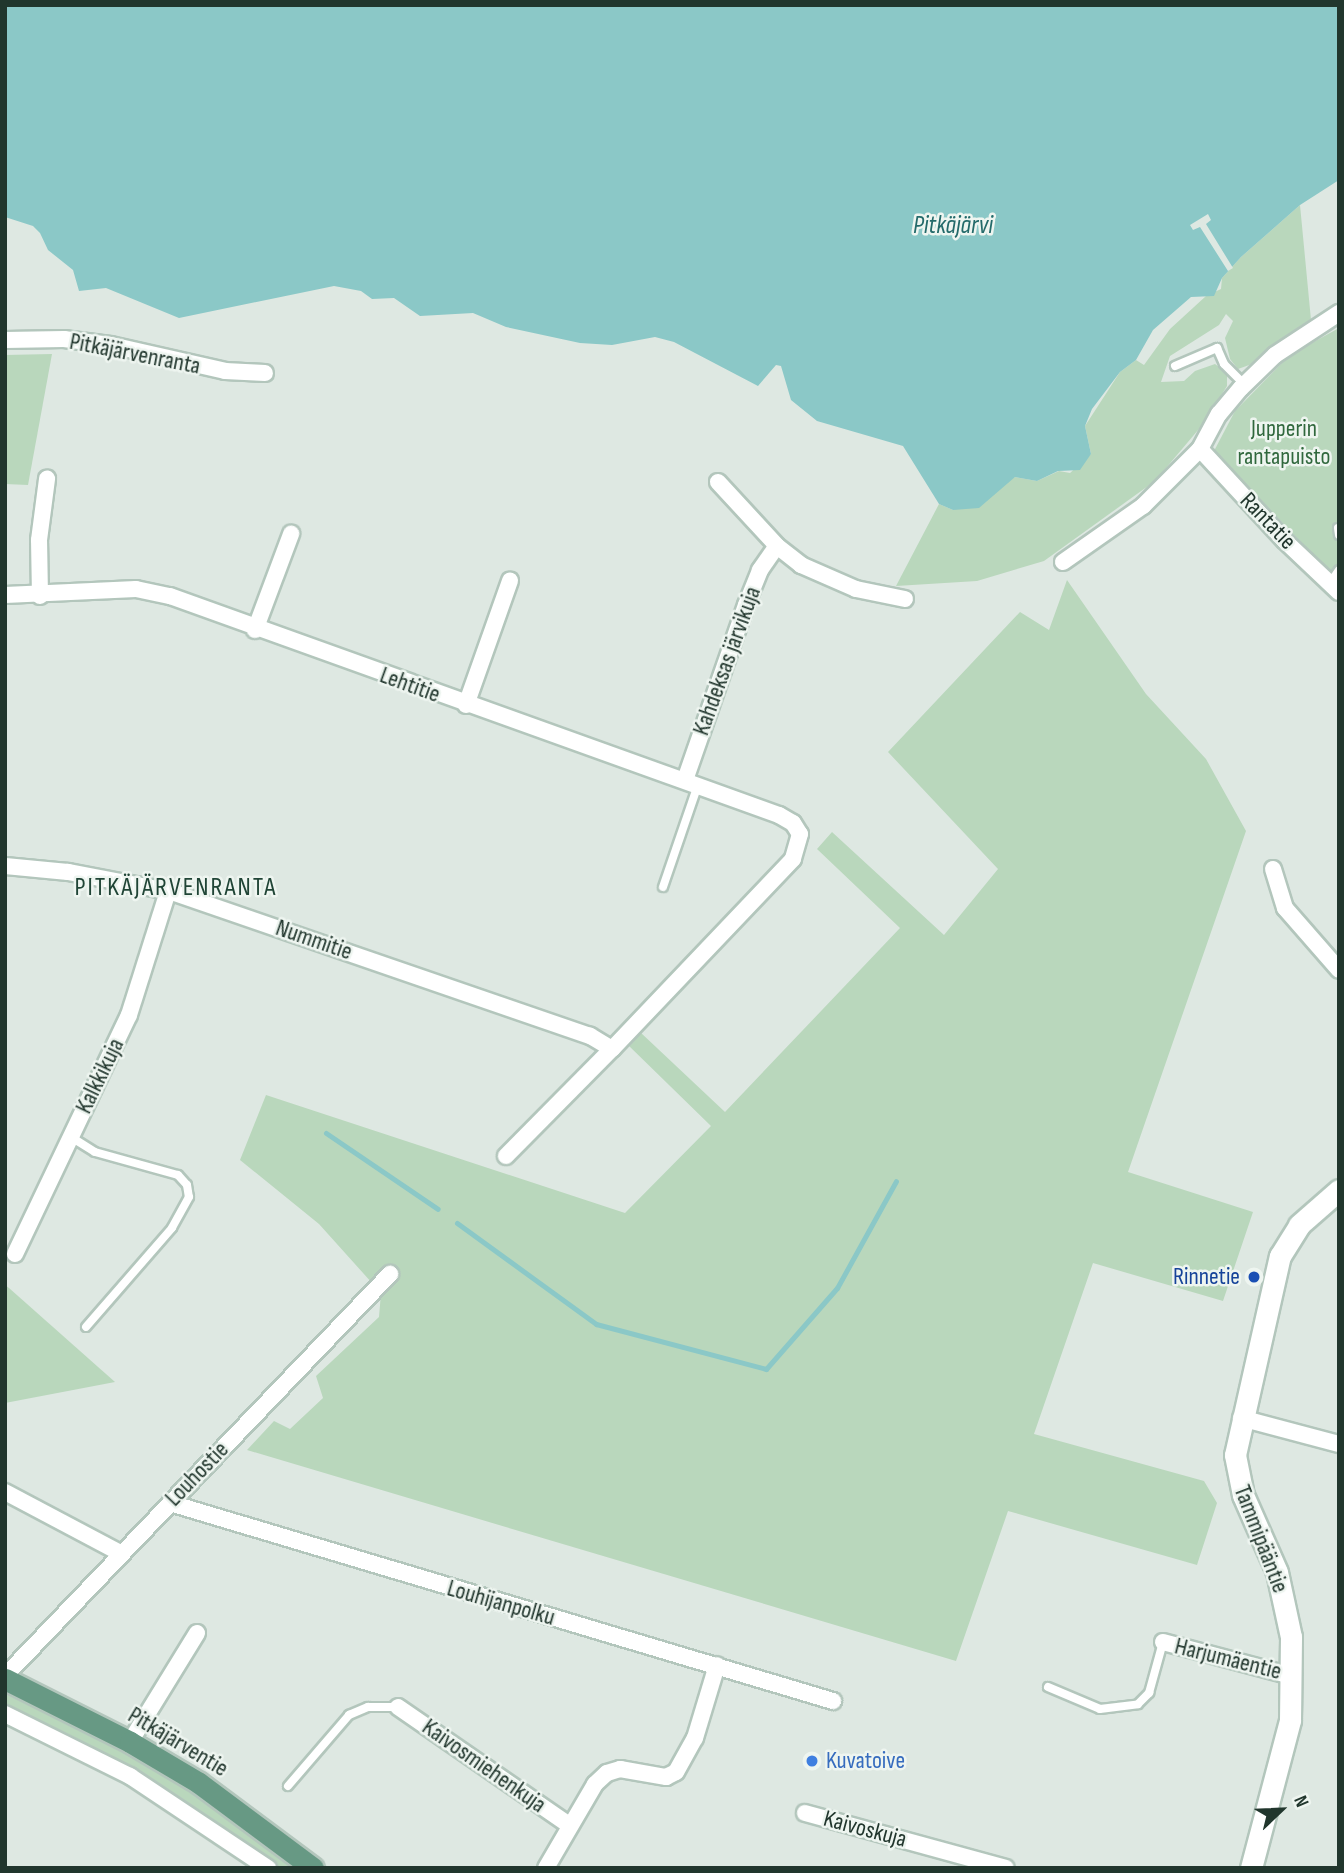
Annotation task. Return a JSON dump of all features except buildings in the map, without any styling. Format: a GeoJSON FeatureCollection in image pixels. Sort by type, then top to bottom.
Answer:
{"type":"FeatureCollection","features":[{"type":"Feature","properties":{"kind":"main road","name":"Pitkäjärventie"},"geometry":{"type":"LineString","coordinates":[[5,1677],[130,1742],[199,1783],[313,1868]]}},
{"type":"Feature","properties":{"kind":"street"},"geometry":{"type":"LineString","coordinates":[[1063,562],[1126,520],[1200,449],[1219,414],[1275,355],[1339,313]]}},
{"type":"Feature","properties":{"kind":"street","name":"Pitkäjärvenranta"},"geometry":{"type":"LineString","coordinates":[[5,340],[64,339],[111,345],[225,371],[265,373]]}},
{"type":"Feature","properties":{"kind":"street","name":"Rantatie"},"geometry":{"type":"LineString","coordinates":[[1200,449],[1284,541],[1336,582]]}},
{"type":"Feature","properties":{"kind":"street"},"geometry":{"type":"LineString","coordinates":[[40,596],[39,540],[47,478]]}},
{"type":"Feature","properties":{"kind":"street"},"geometry":{"type":"LineString","coordinates":[[718,482],[777,546],[801,565],[834,581],[905,599]]}},
{"type":"Feature","properties":{"kind":"street"},"geometry":{"type":"LineString","coordinates":[[255,629],[291,534]]}},
{"type":"Feature","properties":{"kind":"street","name":"Kahdeksas järvikuja"},"geometry":{"type":"LineString","coordinates":[[691,783],[750,593],[777,546]]}},
{"type":"Feature","properties":{"kind":"street"},"geometry":{"type":"LineString","coordinates":[[466,705],[510,581]]}},
{"type":"Feature","properties":{"kind":"street","name":"Lehtitie"},"geometry":{"type":"LineString","coordinates":[[5,595],[152,591],[691,783],[779,815],[793,823],[800,834],[793,859],[612,1049]]}},
{"type":"Feature","properties":{"kind":"street","name":"Nummitie"},"geometry":{"type":"LineString","coordinates":[[5,866],[68,872],[168,891],[590,1036],[612,1049]]}},
{"type":"Feature","properties":{"kind":"street"},"geometry":{"type":"LineString","coordinates":[[1273,869],[1285,908],[1339,970]]}},
{"type":"Feature","properties":{"kind":"street","name":"Kalkkikuja"},"geometry":{"type":"LineString","coordinates":[[15,1254],[68,1135],[90,1103],[129,1015],[168,891]]}},
{"type":"Feature","properties":{"kind":"street"},"geometry":{"type":"LineString","coordinates":[[506,1156],[612,1049]]}},
{"type":"Feature","properties":{"kind":"street","name":"Tammipääntie"},"geometry":{"type":"LineString","coordinates":[[1251,1868],[1283,1751],[1292,1676],[1291,1637],[1277,1572],[1237,1476],[1235,1455],[1241,1418],[1280,1256],[1300,1225],[1339,1190]]}},
{"type":"Feature","properties":{"kind":"street","name":"Louhostie"},"geometry":{"type":"LineString","coordinates":[[5,1677],[390,1274]]}},
{"type":"Feature","properties":{"kind":"street"},"geometry":{"type":"LineString","coordinates":[[1241,1418],[1339,1444]]}},
{"type":"Feature","properties":{"kind":"street"},"geometry":{"type":"LineString","coordinates":[[5,1492],[122,1554]]}},
{"type":"Feature","properties":{"kind":"street","name":"Louhijanpolku"},"geometry":{"type":"LineString","coordinates":[[170,1503],[717,1664],[833,1701]]}},
{"type":"Feature","properties":{"kind":"street"},"geometry":{"type":"LineString","coordinates":[[130,1742],[197,1633]]}},
{"type":"Feature","properties":{"kind":"street","name":"Harjumäentie"},"geometry":{"type":"LineString","coordinates":[[1163,1642],[1292,1676]]}},
{"type":"Feature","properties":{"kind":"street"},"geometry":{"type":"LineString","coordinates":[[546,1868],[595,1784],[607,1773],[620,1769],[666,1777],[676,1772],[695,1738],[717,1664]]}},
{"type":"Feature","properties":{"kind":"street","name":"Kaivosmiehenkuja"},"geometry":{"type":"LineString","coordinates":[[398,1707],[569,1825]]}},
{"type":"Feature","properties":{"kind":"street"},"geometry":{"type":"LineString","coordinates":[[5,1714],[130,1776],[268,1868]]}},
{"type":"Feature","properties":{"kind":"street","name":"Kaivoskuja"},"geometry":{"type":"LineString","coordinates":[[805,1813],[1006,1868]]}},
{"type":"Feature","properties":{"kind":"lane"},"geometry":{"type":"LineString","coordinates":[[1175,366],[1217,348],[1224,364],[1245,385]]}},
{"type":"Feature","properties":{"kind":"lane"},"geometry":{"type":"LineString","coordinates":[[1338,528],[1339,535]]}},
{"type":"Feature","properties":{"kind":"lane"},"geometry":{"type":"LineString","coordinates":[[663,887],[691,783]]}},
{"type":"Feature","properties":{"kind":"lane"},"geometry":{"type":"LineString","coordinates":[[68,1135],[95,1152],[178,1175],[187,1185],[189,1197],[172,1228],[86,1327]]}},
{"type":"Feature","properties":{"kind":"lane"},"geometry":{"type":"LineString","coordinates":[[1048,1687],[1100,1709],[1138,1704],[1149,1693],[1158,1672],[1163,1642]]}},
{"type":"Feature","properties":{"kind":"lane"},"geometry":{"type":"LineString","coordinates":[[288,1786],[349,1715],[368,1707],[398,1707]]}},
{"type":"Feature","properties":{"kind":"green space"},"geometry":{"type":"Polygon","coordinates":[[[1300,205],[1311,320],[1252,364],[1238,369],[1230,359],[1225,338],[1233,321],[1226,314],[1219,325],[1170,356],[1161,382],[1184,381],[1195,371],[1215,364],[1227,373],[1227,386],[1204,423],[1155,481],[1044,561],[977,581],[896,586],[939,504],[953,510],[1015,477],[1037,481],[1059,471],[1070,473],[1091,454],[1085,426],[1120,372],[1136,360],[1144,365],[1170,329],[1206,296],[1221,289],[1222,278],[1241,257],[1300,205]]]}},
{"type":"Feature","properties":{"kind":"green space","name":"Jupperin rantapuisto"},"geometry":{"type":"Polygon","coordinates":[[[1339,328],[1339,582],[1214,451],[1235,411],[1290,355],[1339,328]]]}},
{"type":"Feature","properties":{"kind":"green space"},"geometry":{"type":"Polygon","coordinates":[[[52,354],[28,485],[5,484],[5,355],[52,354]]]}},
{"type":"Feature","properties":{"kind":"green space"},"geometry":{"type":"Polygon","coordinates":[[[1067,580],[1146,694],[1206,759],[1246,831],[1128,1172],[1253,1212],[1223,1301],[1093,1263],[1034,1434],[1204,1481],[1217,1503],[1197,1565],[1008,1511],[956,1661],[247,1450],[274,1421],[290,1429],[323,1398],[316,1376],[379,1317],[381,1293],[319,1224],[240,1160],[266,1095],[625,1213],[711,1126],[627,1044],[640,1032],[725,1112],[900,928],[817,849],[832,832],[944,935],[998,869],[888,752],[1020,612],[1049,630],[1067,580]]]}},
{"type":"Feature","properties":{"kind":"green space"},"geometry":{"type":"Polygon","coordinates":[[[5,1285],[9,1288],[115,1382],[5,1403],[5,1285]]]}},
{"type":"Feature","properties":{"kind":"green space"},"geometry":{"type":"Polygon","coordinates":[[[5,1694],[121,1748],[165,1774],[294,1868],[275,1868],[169,1792],[5,1707],[5,1694]]]}},
{"type":"Feature","properties":{"kind":"water","name":"Pitkäjärvi"},"geometry":{"type":"Polygon","coordinates":[[[5,5],[1339,5],[1339,180],[1300,205],[1241,257],[1222,278],[1214,296],[1191,297],[1153,330],[1136,360],[1120,372],[1092,409],[1085,426],[1091,454],[1080,470],[1058,471],[1037,481],[1015,477],[979,508],[953,510],[939,504],[903,446],[817,421],[791,400],[781,366],[776,365],[758,386],[674,342],[655,337],[612,345],[580,343],[506,327],[473,313],[420,316],[394,298],[372,299],[361,291],[334,286],[179,318],[106,288],[79,291],[73,270],[48,250],[40,233],[33,226],[5,217],[5,5]]]}},
{"type":"Feature","properties":{"kind":"pier"},"geometry":{"type":"Polygon","coordinates":[[[1208,214],[1211,220],[1206,224],[1233,268],[1228,271],[1200,227],[1193,230],[1190,225],[1208,214]]]}},
{"type":"Feature","properties":{"kind":"waterway"},"geometry":{"type":"LineString","coordinates":[[326,1133],[438,1209]]}},
{"type":"Feature","properties":{"kind":"waterway"},"geometry":{"type":"LineString","coordinates":[[457,1223],[596,1324],[766,1369],[837,1288],[896,1181]]}},
{"type":"Feature","properties":{"kind":"place","name":"Rinnetie"},"geometry":{"type":"Point","coordinates":[1254,1277]}},
{"type":"Feature","properties":{"kind":"place","name":"Kuvatoive"},"geometry":{"type":"Point","coordinates":[812,1761]}},
{"type":"Feature","properties":{"kind":"district","name":"PITKÄJÄRVENRANTA"},"geometry":{"type":"Point","coordinates":[176,888]}}]}
